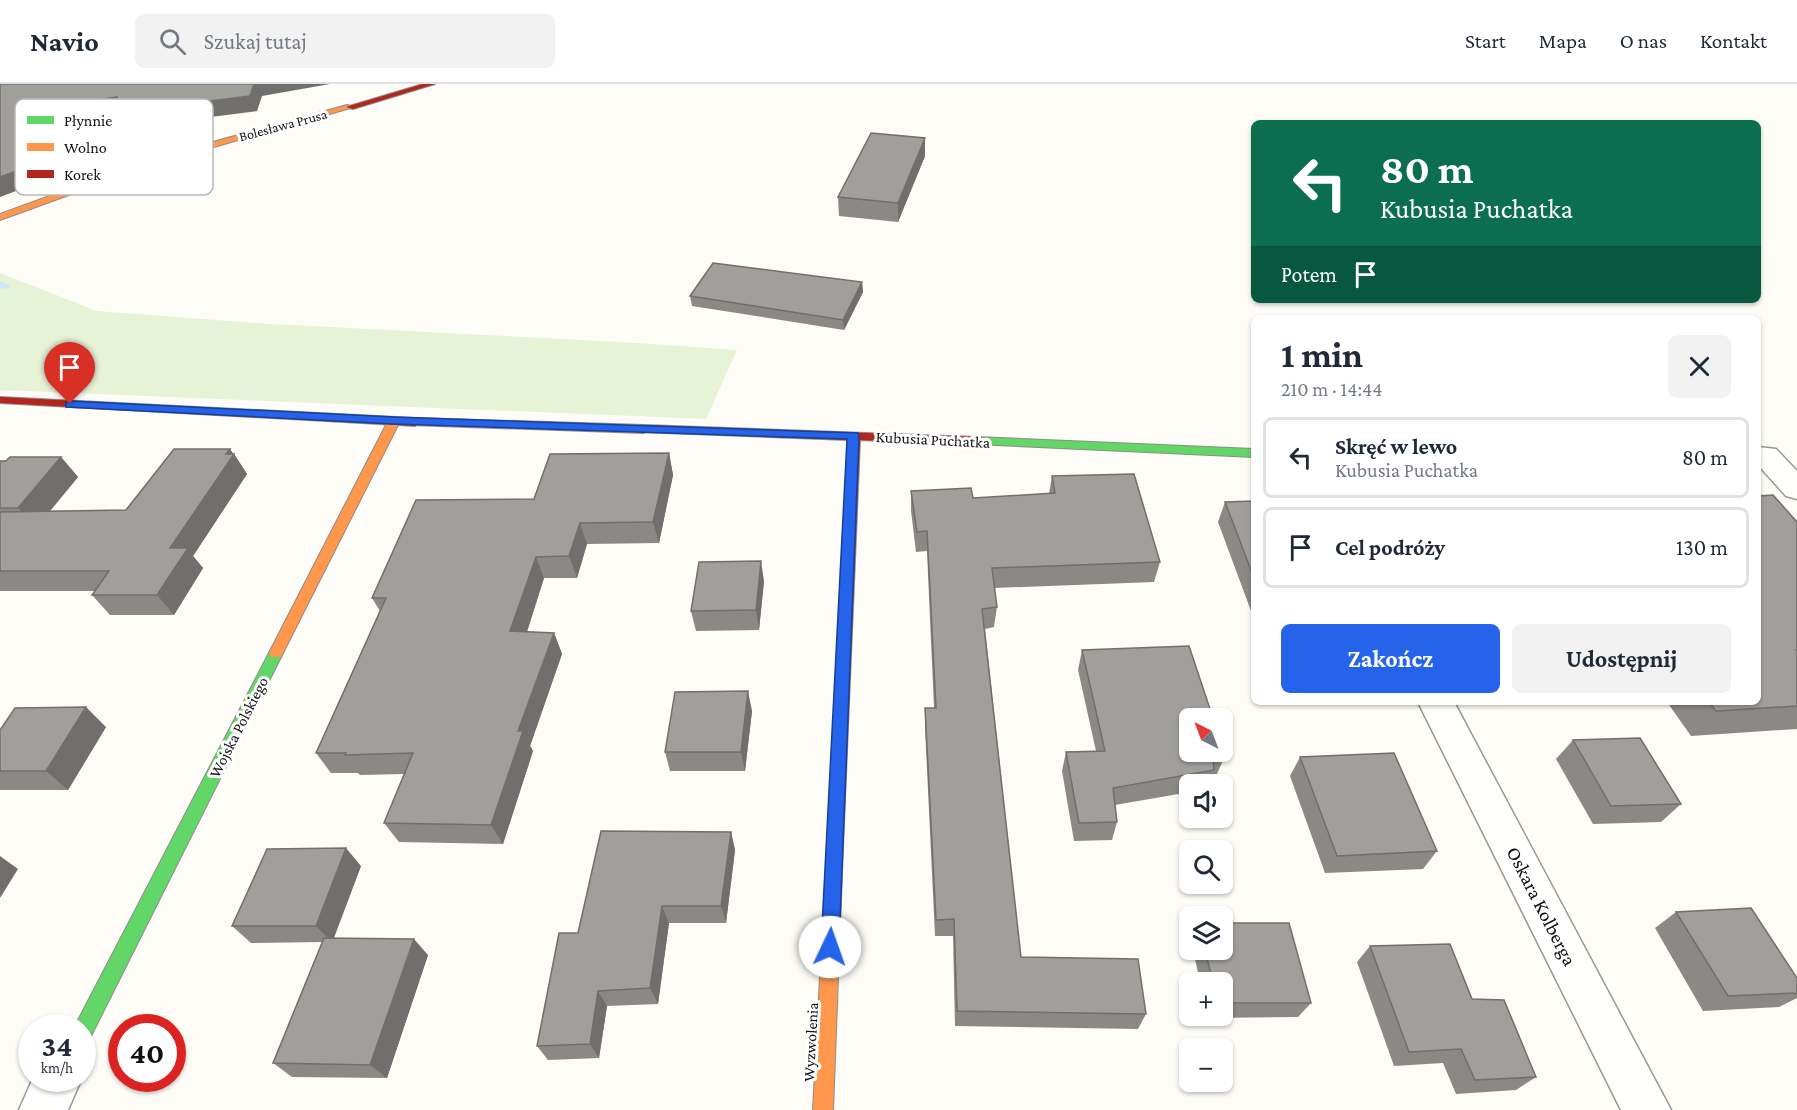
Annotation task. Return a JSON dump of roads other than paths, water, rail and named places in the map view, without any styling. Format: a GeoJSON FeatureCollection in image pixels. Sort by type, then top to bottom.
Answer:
{"type":"FeatureCollection","features":[{"type":"Feature","properties":{"kind":"street","name":"Bolesława Prusa"},"geometry":{"type":"LineString","coordinates":[[213,145],[431,84]]}},
{"type":"Feature","properties":{"kind":"street","name":"Bolesława Prusa"},"geometry":{"type":"LineString","coordinates":[[0,217],[60,195]]}},
{"type":"Feature","properties":{"kind":"street","name":"Kubusia Puchatka"},"geometry":{"type":"LineString","coordinates":[[0,400],[394,421],[854,436],[1251,453]]}},
{"type":"Feature","properties":{"kind":"street","name":"Wojska Polskiego"},"geometry":{"type":"LineString","coordinates":[[92,1014],[394,421]]}},
{"type":"Feature","properties":{"kind":"street","name":"Wyzwolenia"},"geometry":{"type":"LineString","coordinates":[[823,1110],[854,436]]}},
{"type":"Feature","properties":{"kind":"street"},"geometry":{"type":"LineString","coordinates":[[1762,456],[1797,489]]}},
{"type":"Feature","properties":{"kind":"street","name":"Oskara Kolberga"},"geometry":{"type":"LineString","coordinates":[[1438,705],[1647,1110]]}},
{"type":"Feature","properties":{"kind":"street"},"geometry":{"type":"LineString","coordinates":[[43,1110],[52,1092]]}},
{"type":"Feature","properties":{"kind":"waterway"},"geometry":{"type":"LineString","coordinates":[[0,284],[6,286]]}}]}
